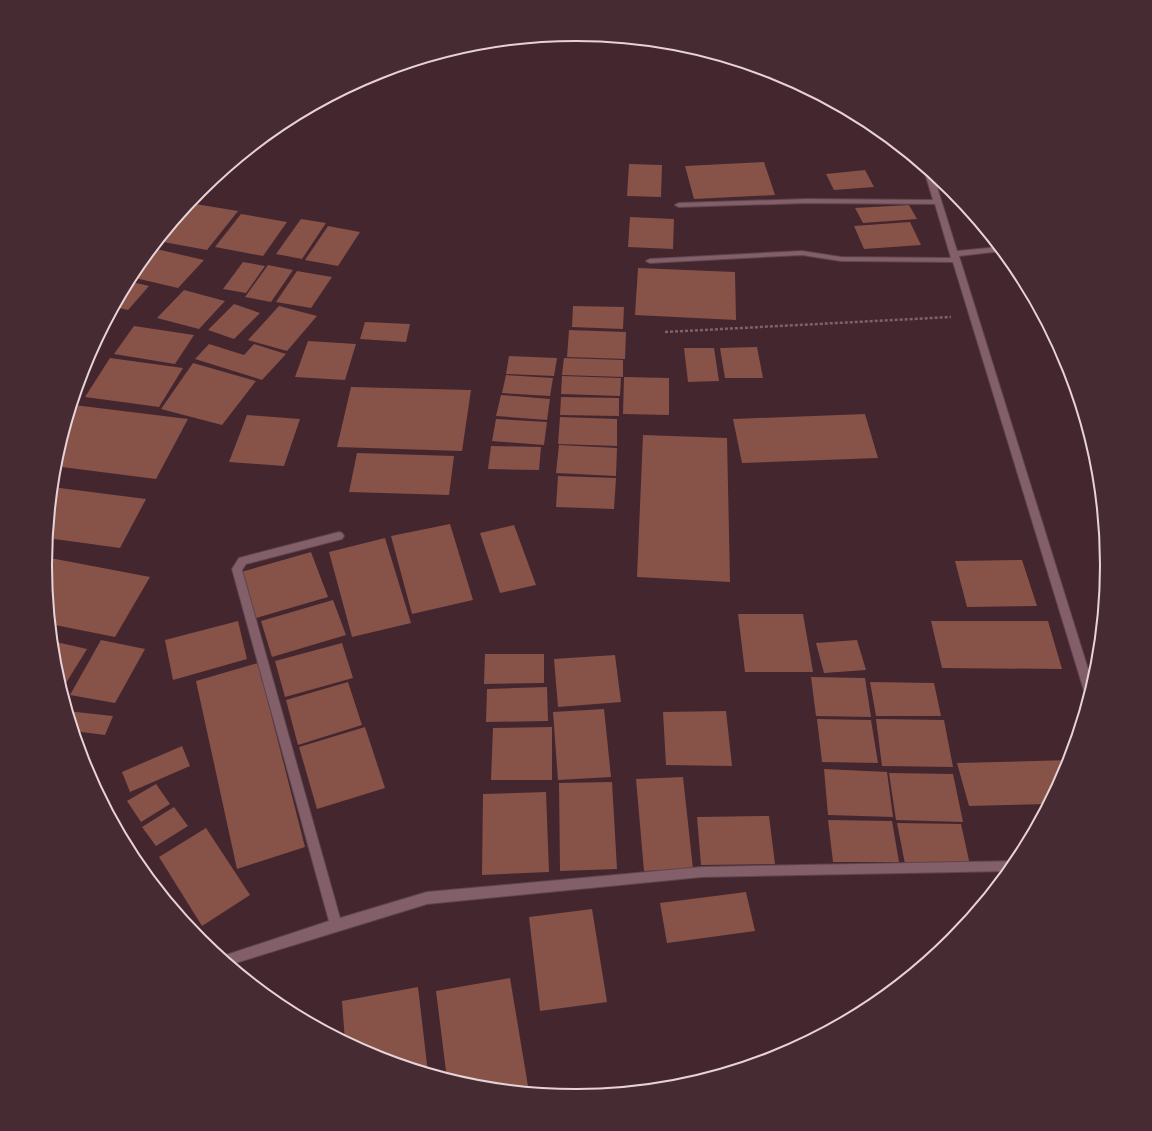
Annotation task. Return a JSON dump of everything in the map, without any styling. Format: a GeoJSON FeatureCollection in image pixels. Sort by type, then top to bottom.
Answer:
{"type":"FeatureCollection","features":[{"type":"Feature","properties":{"kind":"street"},"geometry":{"type":"LineString","coordinates":[[931,180],[1087,683]]}},
{"type":"Feature","properties":{"kind":"street"},"geometry":{"type":"LineString","coordinates":[[679,205],[806,201],[938,202]]}},
{"type":"Feature","properties":{"kind":"street"},"geometry":{"type":"LineString","coordinates":[[650,261],[802,253],[841,259],[955,257],[995,250]]}},
{"type":"Feature","properties":{"kind":"street"},"geometry":{"type":"LineString","coordinates":[[336,925],[237,569],[243,561],[339,536]]}},
{"type":"Feature","properties":{"kind":"street"},"geometry":{"type":"LineString","coordinates":[[229,959],[427,898],[702,872],[1006,865]]}},
{"type":"Feature","properties":{"kind":"path"},"geometry":{"type":"LineString","coordinates":[[665,332],[973,316]]}},
{"type":"Feature","properties":{"kind":"building"},"geometry":{"type":"Polygon","coordinates":[[[764,162],[775,195],[694,199],[685,166],[764,162]]]}},
{"type":"Feature","properties":{"kind":"building"},"geometry":{"type":"Polygon","coordinates":[[[629,164],[662,165],[661,197],[627,196],[629,164]]]}},
{"type":"Feature","properties":{"kind":"building"},"geometry":{"type":"Polygon","coordinates":[[[865,170],[874,187],[834,190],[826,174],[865,170]]]}},
{"type":"Feature","properties":{"kind":"building"},"geometry":{"type":"Polygon","coordinates":[[[197,204],[238,211],[207,250],[163,242],[197,204]]]}},
{"type":"Feature","properties":{"kind":"building"},"geometry":{"type":"Polygon","coordinates":[[[909,205],[917,219],[863,223],[855,208],[909,205]]]}},
{"type":"Feature","properties":{"kind":"building"},"geometry":{"type":"Polygon","coordinates":[[[241,214],[287,222],[263,256],[215,247],[241,214]]]}},
{"type":"Feature","properties":{"kind":"building"},"geometry":{"type":"Polygon","coordinates":[[[630,217],[674,219],[673,249],[628,247],[630,217]]]}},
{"type":"Feature","properties":{"kind":"building"},"geometry":{"type":"Polygon","coordinates":[[[301,219],[326,223],[302,259],[276,254],[301,219]]]}},
{"type":"Feature","properties":{"kind":"building"},"geometry":{"type":"Polygon","coordinates":[[[910,222],[921,245],[864,249],[854,226],[910,222]]]}},
{"type":"Feature","properties":{"kind":"building"},"geometry":{"type":"Polygon","coordinates":[[[328,226],[360,232],[338,266],[305,260],[328,226]]]}},
{"type":"Feature","properties":{"kind":"building"},"geometry":{"type":"Polygon","coordinates":[[[158,249],[204,260],[178,288],[137,278],[158,249]]]}},
{"type":"Feature","properties":{"kind":"building"},"geometry":{"type":"Polygon","coordinates":[[[243,262],[265,266],[246,293],[223,289],[243,262]]]}},
{"type":"Feature","properties":{"kind":"building"},"geometry":{"type":"Polygon","coordinates":[[[268,265],[293,270],[271,302],[245,297],[268,265]]]}},
{"type":"Feature","properties":{"kind":"building"},"geometry":{"type":"Polygon","coordinates":[[[638,268],[735,272],[736,320],[635,315],[638,268]]]}},
{"type":"Feature","properties":{"kind":"building"},"geometry":{"type":"Polygon","coordinates":[[[297,271],[332,277],[311,308],[276,302],[297,271]]]}},
{"type":"Feature","properties":{"kind":"building"},"geometry":{"type":"Polygon","coordinates":[[[135,283],[149,286],[128,310],[119,308],[135,283]]]}},
{"type":"Feature","properties":{"kind":"building"},"geometry":{"type":"Polygon","coordinates":[[[184,290],[225,301],[199,329],[157,318],[184,290]]]}},
{"type":"Feature","properties":{"kind":"building"},"geometry":{"type":"Polygon","coordinates":[[[234,304],[260,313],[234,339],[208,330],[234,304]]]}},
{"type":"Feature","properties":{"kind":"building"},"geometry":{"type":"Polygon","coordinates":[[[279,306],[317,316],[287,351],[248,340],[279,306]]]}},
{"type":"Feature","properties":{"kind":"building"},"geometry":{"type":"Polygon","coordinates":[[[573,306],[624,307],[623,329],[572,327],[573,306]]]}},
{"type":"Feature","properties":{"kind":"building"},"geometry":{"type":"Polygon","coordinates":[[[365,322],[410,324],[406,342],[360,339],[365,322]]]}},
{"type":"Feature","properties":{"kind":"building"},"geometry":{"type":"Polygon","coordinates":[[[134,326],[194,335],[175,364],[114,354],[134,326]]]}},
{"type":"Feature","properties":{"kind":"building"},"geometry":{"type":"Polygon","coordinates":[[[569,330],[626,332],[625,359],[567,357],[569,330]]]}},
{"type":"Feature","properties":{"kind":"building"},"geometry":{"type":"Polygon","coordinates":[[[308,341],[356,344],[345,380],[295,377],[308,341]]]}},
{"type":"Feature","properties":{"kind":"building"},"geometry":{"type":"Polygon","coordinates":[[[209,344],[244,355],[254,344],[286,354],[262,380],[195,359],[209,344]]]}},
{"type":"Feature","properties":{"kind":"building"},"geometry":{"type":"Polygon","coordinates":[[[757,347],[763,378],[725,378],[720,348],[757,347]]]}},
{"type":"Feature","properties":{"kind":"building"},"geometry":{"type":"Polygon","coordinates":[[[684,348],[714,348],[719,381],[688,382],[684,348]]]}},
{"type":"Feature","properties":{"kind":"building"},"geometry":{"type":"Polygon","coordinates":[[[509,356],[557,358],[554,376],[506,374],[509,356]]]}},
{"type":"Feature","properties":{"kind":"building"},"geometry":{"type":"Polygon","coordinates":[[[110,358],[183,368],[159,407],[85,397],[110,358]]]}},
{"type":"Feature","properties":{"kind":"building"},"geometry":{"type":"Polygon","coordinates":[[[564,358],[623,360],[623,377],[562,375],[564,358]]]}},
{"type":"Feature","properties":{"kind":"building"},"geometry":{"type":"Polygon","coordinates":[[[193,363],[256,381],[222,425],[161,409],[193,363]]]}},
{"type":"Feature","properties":{"kind":"building"},"geometry":{"type":"Polygon","coordinates":[[[506,375],[553,378],[550,396],[502,393],[506,375]]]}},
{"type":"Feature","properties":{"kind":"building"},"geometry":{"type":"Polygon","coordinates":[[[562,376],[621,378],[620,396],[561,394],[562,376]]]}},
{"type":"Feature","properties":{"kind":"building"},"geometry":{"type":"Polygon","coordinates":[[[624,377],[669,378],[669,415],[623,414],[624,377]]]}},
{"type":"Feature","properties":{"kind":"building"},"geometry":{"type":"Polygon","coordinates":[[[351,387],[471,390],[462,451],[337,447],[351,387]]]}},
{"type":"Feature","properties":{"kind":"building"},"geometry":{"type":"Polygon","coordinates":[[[501,395],[550,399],[547,420],[496,416],[501,395]]]}},
{"type":"Feature","properties":{"kind":"building"},"geometry":{"type":"Polygon","coordinates":[[[561,397],[619,398],[619,416],[560,415],[561,397]]]}},
{"type":"Feature","properties":{"kind":"building"},"geometry":{"type":"Polygon","coordinates":[[[76,405],[188,419],[156,479],[61,467],[69,430],[76,405]]]}},
{"type":"Feature","properties":{"kind":"building"},"geometry":{"type":"Polygon","coordinates":[[[865,414],[878,458],[742,463],[733,419],[865,414]]]}},
{"type":"Feature","properties":{"kind":"building"},"geometry":{"type":"Polygon","coordinates":[[[247,415],[300,419],[284,466],[229,462],[247,415]]]}},
{"type":"Feature","properties":{"kind":"building"},"geometry":{"type":"Polygon","coordinates":[[[560,417],[617,419],[617,446],[558,444],[560,417]]]}},
{"type":"Feature","properties":{"kind":"building"},"geometry":{"type":"Polygon","coordinates":[[[496,419],[547,422],[544,445],[492,441],[496,419]]]}},
{"type":"Feature","properties":{"kind":"building"},"geometry":{"type":"Polygon","coordinates":[[[643,435],[727,438],[730,582],[637,577],[643,435]]]}},
{"type":"Feature","properties":{"kind":"building"},"geometry":{"type":"Polygon","coordinates":[[[559,445],[617,448],[616,476],[556,473],[559,445]]]}},
{"type":"Feature","properties":{"kind":"building"},"geometry":{"type":"Polygon","coordinates":[[[491,446],[541,447],[539,470],[488,469],[491,446]]]}},
{"type":"Feature","properties":{"kind":"building"},"geometry":{"type":"Polygon","coordinates":[[[357,453],[454,456],[449,495],[349,492],[357,453]]]}},
{"type":"Feature","properties":{"kind":"building"},"geometry":{"type":"Polygon","coordinates":[[[558,476],[616,478],[614,509],[556,507],[558,476]]]}},
{"type":"Feature","properties":{"kind":"building"},"geometry":{"type":"Polygon","coordinates":[[[58,488],[146,499],[120,548],[53,539],[58,488]]]}},
{"type":"Feature","properties":{"kind":"building"},"geometry":{"type":"Polygon","coordinates":[[[450,524],[473,600],[412,614],[391,536],[450,524]]]}},
{"type":"Feature","properties":{"kind":"building"},"geometry":{"type":"Polygon","coordinates":[[[514,525],[536,585],[500,593],[480,533],[514,525]]]}},
{"type":"Feature","properties":{"kind":"building"},"geometry":{"type":"Polygon","coordinates":[[[385,538],[411,623],[352,637],[329,552],[385,538]]]}},
{"type":"Feature","properties":{"kind":"building"},"geometry":{"type":"Polygon","coordinates":[[[311,552],[328,597],[256,618],[241,572],[311,552]]]}},
{"type":"Feature","properties":{"kind":"building"},"geometry":{"type":"Polygon","coordinates":[[[52,558],[150,577],[115,637],[55,625],[52,558]]]}},
{"type":"Feature","properties":{"kind":"building"},"geometry":{"type":"Polygon","coordinates":[[[1022,560],[1037,606],[967,607],[955,561],[1022,560]]]}},
{"type":"Feature","properties":{"kind":"building"},"geometry":{"type":"Polygon","coordinates":[[[333,600],[346,635],[272,657],[261,621],[333,600]]]}},
{"type":"Feature","properties":{"kind":"building"},"geometry":{"type":"Polygon","coordinates":[[[738,614],[803,614],[813,672],[745,672],[738,614]]]}},
{"type":"Feature","properties":{"kind":"building"},"geometry":{"type":"Polygon","coordinates":[[[238,621],[247,659],[173,680],[165,640],[238,621]]]}},
{"type":"Feature","properties":{"kind":"building"},"geometry":{"type":"Polygon","coordinates":[[[931,621],[1048,621],[1062,669],[942,668],[931,621]]]}},
{"type":"Feature","properties":{"kind":"building"},"geometry":{"type":"Polygon","coordinates":[[[101,640],[145,649],[115,703],[70,695],[101,640]]]}},
{"type":"Feature","properties":{"kind":"building"},"geometry":{"type":"Polygon","coordinates":[[[857,640],[866,670],[824,673],[816,643],[857,640]]]}},
{"type":"Feature","properties":{"kind":"building"},"geometry":{"type":"Polygon","coordinates":[[[57,642],[87,649],[65,684],[57,642]]]}},
{"type":"Feature","properties":{"kind":"building"},"geometry":{"type":"Polygon","coordinates":[[[342,643],[353,678],[285,697],[275,661],[342,643]]]}},
{"type":"Feature","properties":{"kind":"building"},"geometry":{"type":"Polygon","coordinates":[[[485,654],[544,654],[544,683],[484,684],[485,654]]]}},
{"type":"Feature","properties":{"kind":"building"},"geometry":{"type":"Polygon","coordinates":[[[615,655],[621,702],[558,707],[554,659],[615,655]]]}},
{"type":"Feature","properties":{"kind":"building"},"geometry":{"type":"Polygon","coordinates":[[[258,663],[305,847],[237,869],[196,681],[258,663]]]}},
{"type":"Feature","properties":{"kind":"building"},"geometry":{"type":"Polygon","coordinates":[[[811,677],[865,678],[871,717],[816,716],[811,677]]]}},
{"type":"Feature","properties":{"kind":"building"},"geometry":{"type":"Polygon","coordinates":[[[348,682],[362,725],[298,745],[286,700],[348,682]]]}},
{"type":"Feature","properties":{"kind":"building"},"geometry":{"type":"Polygon","coordinates":[[[870,682],[934,683],[941,716],[876,716],[870,682]]]}},
{"type":"Feature","properties":{"kind":"building"},"geometry":{"type":"Polygon","coordinates":[[[547,687],[548,721],[486,722],[487,689],[547,687]]]}},
{"type":"Feature","properties":{"kind":"building"},"geometry":{"type":"Polygon","coordinates":[[[604,709],[611,777],[558,780],[553,712],[604,709]]]}},
{"type":"Feature","properties":{"kind":"building"},"geometry":{"type":"Polygon","coordinates":[[[726,711],[732,766],[666,765],[663,712],[726,711]]]}},
{"type":"Feature","properties":{"kind":"building"},"geometry":{"type":"Polygon","coordinates":[[[72,712],[113,716],[105,735],[78,732],[72,712]]]}},
{"type":"Feature","properties":{"kind":"building"},"geometry":{"type":"Polygon","coordinates":[[[817,719],[871,720],[878,763],[822,762],[817,719]]]}},
{"type":"Feature","properties":{"kind":"building"},"geometry":{"type":"Polygon","coordinates":[[[876,719],[944,720],[953,767],[882,766],[876,719]]]}},
{"type":"Feature","properties":{"kind":"building"},"geometry":{"type":"Polygon","coordinates":[[[365,727],[385,788],[317,809],[299,747],[365,727]]]}},
{"type":"Feature","properties":{"kind":"building"},"geometry":{"type":"Polygon","coordinates":[[[552,727],[552,780],[491,780],[493,728],[552,727]]]}},
{"type":"Feature","properties":{"kind":"building"},"geometry":{"type":"Polygon","coordinates":[[[182,746],[190,766],[130,792],[122,772],[182,746]]]}},
{"type":"Feature","properties":{"kind":"building"},"geometry":{"type":"Polygon","coordinates":[[[1063,760],[1042,804],[969,806],[957,763],[1063,760]]]}},
{"type":"Feature","properties":{"kind":"building"},"geometry":{"type":"Polygon","coordinates":[[[824,769],[887,772],[893,817],[828,815],[824,769]]]}},
{"type":"Feature","properties":{"kind":"building"},"geometry":{"type":"Polygon","coordinates":[[[889,773],[953,774],[963,822],[896,820],[889,773]]]}},
{"type":"Feature","properties":{"kind":"building"},"geometry":{"type":"Polygon","coordinates":[[[683,777],[693,869],[644,871],[636,779],[683,777]]]}},
{"type":"Feature","properties":{"kind":"building"},"geometry":{"type":"Polygon","coordinates":[[[612,782],[617,869],[560,871],[559,783],[612,782]]]}},
{"type":"Feature","properties":{"kind":"building"},"geometry":{"type":"Polygon","coordinates":[[[156,784],[170,804],[141,822],[127,801],[156,784]]]}},
{"type":"Feature","properties":{"kind":"building"},"geometry":{"type":"Polygon","coordinates":[[[546,792],[549,872],[482,875],[483,794],[546,792]]]}},
{"type":"Feature","properties":{"kind":"building"},"geometry":{"type":"Polygon","coordinates":[[[174,807],[188,826],[156,846],[142,827],[174,807]]]}},
{"type":"Feature","properties":{"kind":"building"},"geometry":{"type":"Polygon","coordinates":[[[769,816],[775,864],[701,865],[697,817],[769,816]]]}},
{"type":"Feature","properties":{"kind":"building"},"geometry":{"type":"Polygon","coordinates":[[[828,820],[892,821],[899,862],[833,862],[828,820]]]}},
{"type":"Feature","properties":{"kind":"building"},"geometry":{"type":"Polygon","coordinates":[[[897,823],[961,824],[970,865],[905,864],[897,823]]]}},
{"type":"Feature","properties":{"kind":"building"},"geometry":{"type":"Polygon","coordinates":[[[206,828],[250,895],[202,926],[159,857],[206,828]]]}},
{"type":"Feature","properties":{"kind":"building"},"geometry":{"type":"Polygon","coordinates":[[[746,892],[755,931],[667,943],[660,903],[746,892]]]}},
{"type":"Feature","properties":{"kind":"building"},"geometry":{"type":"Polygon","coordinates":[[[592,909],[607,1002],[540,1011],[529,917],[592,909]]]}},
{"type":"Feature","properties":{"kind":"building"},"geometry":{"type":"Polygon","coordinates":[[[510,978],[528,1088],[508,1086],[446,1073],[436,991],[510,978]]]}},
{"type":"Feature","properties":{"kind":"building"},"geometry":{"type":"Polygon","coordinates":[[[418,987],[427,1068],[375,1050],[345,1036],[342,1001],[418,987]]]}}]}
